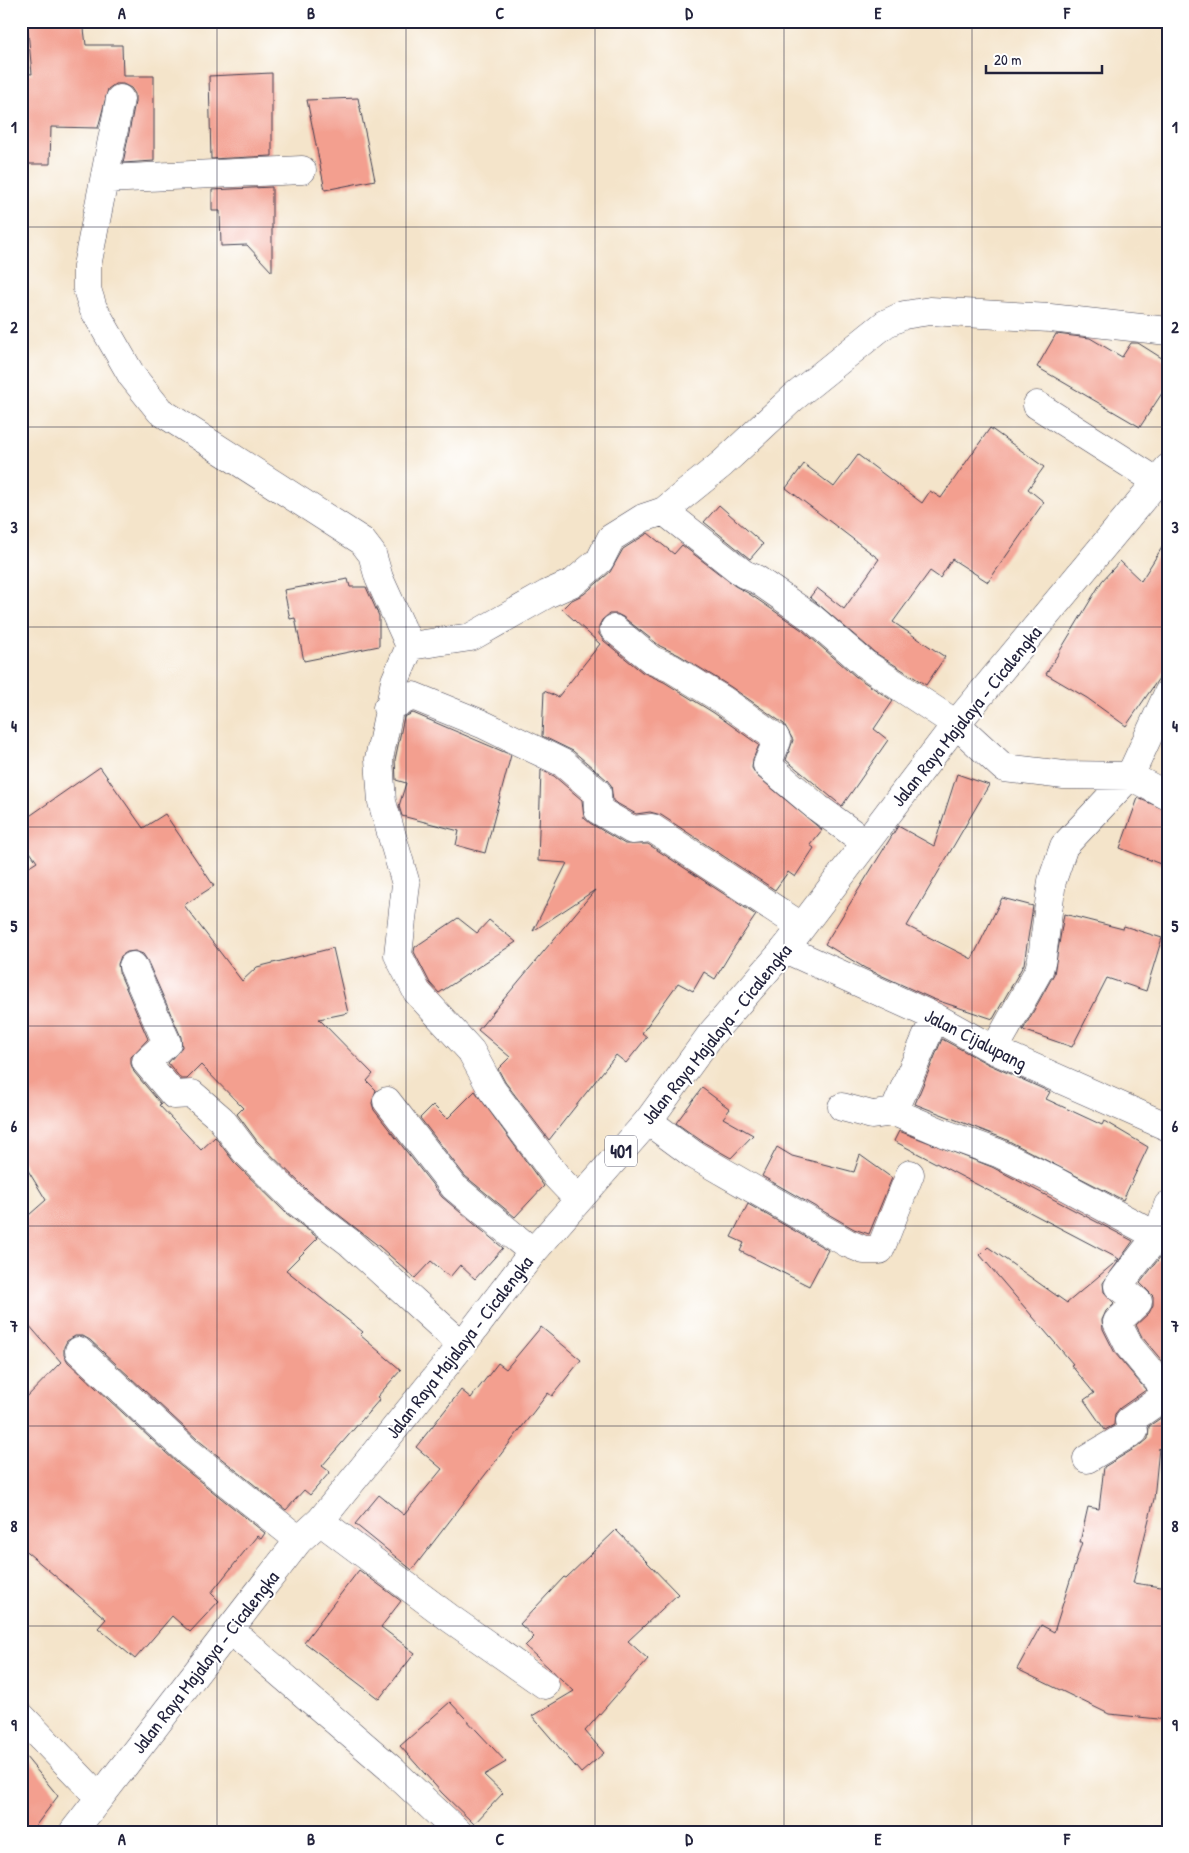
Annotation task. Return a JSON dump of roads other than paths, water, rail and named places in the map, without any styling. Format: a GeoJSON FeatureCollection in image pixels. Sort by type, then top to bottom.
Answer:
{"type":"FeatureCollection","features":[{"type":"Feature","properties":{"kind":"street"},"geometry":{"type":"LineString","coordinates":[[120,99],[87,266],[87,289],[92,308],[132,376],[160,411],[362,542],[372,554],[379,578],[410,646],[395,681],[379,759],[382,802],[406,884],[398,955],[417,992],[471,1051],[492,1090],[557,1177],[578,1199]]}},
{"type":"Feature","properties":{"kind":"street"},"geometry":{"type":"LineString","coordinates":[[105,179],[302,170]]}},
{"type":"Feature","properties":{"kind":"street"},"geometry":{"type":"LineString","coordinates":[[410,646],[471,637],[546,594],[574,582],[600,560],[611,538],[642,518],[664,510],[722,464],[793,398],[885,324],[904,315],[930,311],[1050,318],[1168,331]]}},
{"type":"Feature","properties":{"kind":"street"},"geometry":{"type":"LineString","coordinates":[[1037,405],[1163,475]]}},
{"type":"Feature","properties":{"kind":"street","name":"Jalan Raya Majalaya - Cicalengka"},"geometry":{"type":"LineString","coordinates":[[73,1832],[299,1540],[320,1521],[462,1345],[533,1252],[648,1121],[712,1033],[785,949],[956,724],[1163,475]]}},
{"type":"Feature","properties":{"kind":"street"},"geometry":{"type":"LineString","coordinates":[[664,510],[744,574],[756,579],[812,618],[865,664],[956,724],[1004,768],[1064,775],[1130,776],[1168,796]]}},
{"type":"Feature","properties":{"kind":"street"},"geometry":{"type":"LineString","coordinates":[[614,628],[652,660],[672,668],[723,700],[774,738],[777,741],[767,764],[818,808],[865,842]]}},
{"type":"Feature","properties":{"kind":"street"},"geometry":{"type":"LineString","coordinates":[[994,1050],[1039,970],[1052,880],[1064,846],[1130,776],[1168,693]]}},
{"type":"Feature","properties":{"kind":"street"},"geometry":{"type":"LineString","coordinates":[[388,708],[413,696],[482,724],[563,763],[597,792],[598,810],[632,830],[652,828],[801,926]]}},
{"type":"Feature","properties":{"kind":"street","name":"Jalan Cijalupang"},"geometry":{"type":"LineString","coordinates":[[785,949],[935,1017],[994,1050],[1168,1127]]}},
{"type":"Feature","properties":{"kind":"street"},"geometry":{"type":"LineString","coordinates":[[133,966],[167,1043],[146,1062],[174,1094],[192,1094],[221,1119],[244,1151],[297,1202],[350,1242],[462,1345]]}},
{"type":"Feature","properties":{"kind":"street"},"geometry":{"type":"LineString","coordinates":[[894,1112],[935,1017]]}},
{"type":"Feature","properties":{"kind":"street"},"geometry":{"type":"LineString","coordinates":[[388,1101],[454,1187],[533,1252]]}},
{"type":"Feature","properties":{"kind":"street"},"geometry":{"type":"LineString","coordinates":[[842,1107],[872,1115],[894,1112],[943,1133],[998,1152],[1162,1239]]}},
{"type":"Feature","properties":{"kind":"street"},"geometry":{"type":"LineString","coordinates":[[648,1121],[694,1155],[847,1243],[864,1250],[880,1250],[910,1174]]}},
{"type":"Feature","properties":{"kind":"street"},"geometry":{"type":"LineString","coordinates":[[1087,1459],[1134,1431],[1129,1421],[1168,1394],[1129,1346],[1116,1322],[1138,1302],[1118,1286],[1162,1239],[1168,1206]]}},
{"type":"Feature","properties":{"kind":"street"},"geometry":{"type":"LineString","coordinates":[[79,1351],[188,1452],[299,1540]]}},
{"type":"Feature","properties":{"kind":"street"},"geometry":{"type":"LineString","coordinates":[[320,1521],[451,1619],[545,1685]]}},
{"type":"Feature","properties":{"kind":"street"},"geometry":{"type":"LineString","coordinates":[[230,1630],[390,1768],[458,1832]]}},
{"type":"Feature","properties":{"kind":"street"},"geometry":{"type":"LineString","coordinates":[[21,1716],[99,1797]]}}]}
